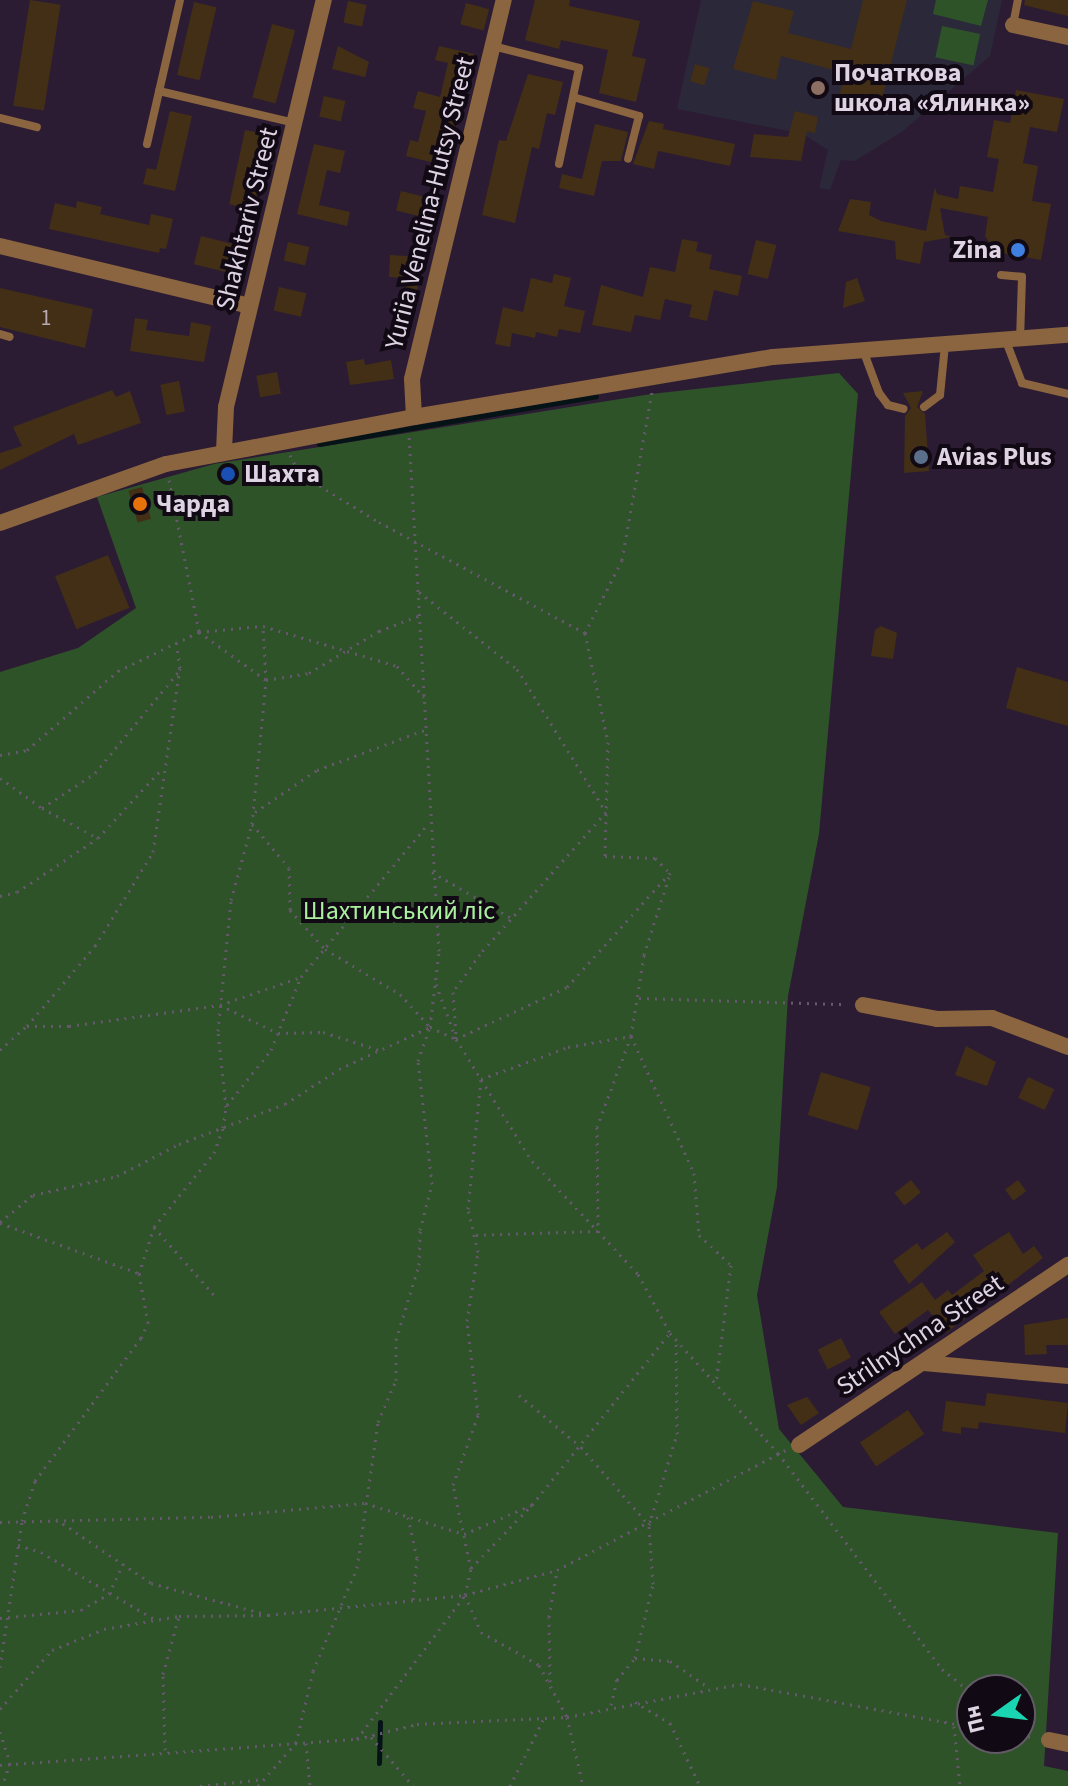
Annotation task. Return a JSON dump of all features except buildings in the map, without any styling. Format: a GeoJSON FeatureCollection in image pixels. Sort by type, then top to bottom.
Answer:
{"type":"FeatureCollection","features":[{"type":"Feature","properties":{"kind":"street","name":"Shakhtariv Street"},"geometry":{"type":"LineString","coordinates":[[224,451],[226,407],[324,0]]}},
{"type":"Feature","properties":{"kind":"street","name":"Yuriia Venelina-Hutsy Street"},"geometry":{"type":"LineString","coordinates":[[414,417],[412,379],[504,0]]}},
{"type":"Feature","properties":{"kind":"street"},"geometry":{"type":"LineString","coordinates":[[1013,25],[1068,37]]}},
{"type":"Feature","properties":{"kind":"street"},"geometry":{"type":"LineString","coordinates":[[0,246],[250,306]]}},
{"type":"Feature","properties":{"kind":"street"},"geometry":{"type":"LineString","coordinates":[[0,523],[166,464],[414,417],[655,376],[863,349],[1068,335]]}},
{"type":"Feature","properties":{"kind":"street"},"geometry":{"type":"LineString","coordinates":[[863,1005],[937,1019],[992,1018],[1068,1047]]}},
{"type":"Feature","properties":{"kind":"street","name":"Strilnychna Street"},"geometry":{"type":"LineString","coordinates":[[799,1445],[1068,1265]]}},
{"type":"Feature","properties":{"kind":"street"},"geometry":{"type":"LineString","coordinates":[[924,1363],[1068,1376]]}},
{"type":"Feature","properties":{"kind":"street"},"geometry":{"type":"LineString","coordinates":[[1049,1740],[1068,1744]]}},
{"type":"Feature","properties":{"kind":"lane"},"geometry":{"type":"LineString","coordinates":[[147,144],[180,0]]}},
{"type":"Feature","properties":{"kind":"lane"},"geometry":{"type":"LineString","coordinates":[[1013,25],[1018,0]]}},
{"type":"Feature","properties":{"kind":"lane"},"geometry":{"type":"LineString","coordinates":[[493,46],[579,68],[559,164]]}},
{"type":"Feature","properties":{"kind":"lane"},"geometry":{"type":"LineString","coordinates":[[159,91],[294,124]]}},
{"type":"Feature","properties":{"kind":"lane"},"geometry":{"type":"LineString","coordinates":[[573,97],[639,116],[628,159]]}},
{"type":"Feature","properties":{"kind":"lane"},"geometry":{"type":"LineString","coordinates":[[0,118],[37,127]]}},
{"type":"Feature","properties":{"kind":"lane"},"geometry":{"type":"LineString","coordinates":[[1001,275],[1022,277],[1012,339],[1022,383],[1068,394]]}},
{"type":"Feature","properties":{"kind":"lane"},"geometry":{"type":"LineString","coordinates":[[0,334],[10,337]]}},
{"type":"Feature","properties":{"kind":"lane"},"geometry":{"type":"LineString","coordinates":[[924,407],[940,395],[945,344]]}},
{"type":"Feature","properties":{"kind":"lane"},"geometry":{"type":"LineString","coordinates":[[863,349],[879,393],[888,405],[904,409]]}},
{"type":"Feature","properties":{"kind":"path"},"geometry":{"type":"LineString","coordinates":[[655,376],[622,560],[585,633],[608,742],[605,856],[655,858],[670,873]]}},
{"type":"Feature","properties":{"kind":"path"},"geometry":{"type":"LineString","coordinates":[[258,1786],[268,1779],[296,1743],[313,1671],[357,1568],[365,1503],[375,1470],[378,1422],[396,1380],[396,1340],[419,1265],[420,1230],[432,1184],[418,1061],[430,1027],[439,951],[428,824],[423,614],[409,435]]}},
{"type":"Feature","properties":{"kind":"path"},"geometry":{"type":"LineString","coordinates":[[282,441],[299,473],[418,544],[585,633]]}},
{"type":"Feature","properties":{"kind":"path"},"geometry":{"type":"LineString","coordinates":[[166,464],[199,632],[266,680],[309,673],[347,654],[379,631],[423,614]]}},
{"type":"Feature","properties":{"kind":"path"},"geometry":{"type":"LineString","coordinates":[[419,591],[517,669],[606,812]]}},
{"type":"Feature","properties":{"kind":"path"},"geometry":{"type":"LineString","coordinates":[[0,1667],[22,1521],[35,1481],[148,1323],[139,1274],[154,1227],[214,1153],[223,1128],[226,1107],[218,1031],[220,1005],[231,900],[252,824],[266,680],[263,626]]}},
{"type":"Feature","properties":{"kind":"path"},"geometry":{"type":"LineString","coordinates":[[0,755],[27,750],[118,671],[176,640],[199,632],[263,626],[347,654],[397,666],[426,699]]}},
{"type":"Feature","properties":{"kind":"path"},"geometry":{"type":"LineString","coordinates":[[0,1050],[27,1026],[95,946],[153,852],[180,668],[176,640]]}},
{"type":"Feature","properties":{"kind":"path"},"geometry":{"type":"LineString","coordinates":[[42,808],[95,773],[180,668]]}},
{"type":"Feature","properties":{"kind":"path"},"geometry":{"type":"LineString","coordinates":[[253,812],[317,770],[427,729]]}},
{"type":"Feature","properties":{"kind":"path"},"geometry":{"type":"LineString","coordinates":[[0,896],[17,892],[98,838],[164,767]]}},
{"type":"Feature","properties":{"kind":"path"},"geometry":{"type":"LineString","coordinates":[[0,778],[42,808],[98,838]]}},
{"type":"Feature","properties":{"kind":"path"},"geometry":{"type":"LineString","coordinates":[[456,1039],[453,992],[511,918],[606,812]]}},
{"type":"Feature","properties":{"kind":"path"},"geometry":{"type":"LineString","coordinates":[[252,824],[289,868],[290,910],[325,949],[400,994],[430,1027],[456,1039],[567,987],[670,873]]}},
{"type":"Feature","properties":{"kind":"path"},"geometry":{"type":"LineString","coordinates":[[226,1107],[278,1033],[301,977],[428,824]]}},
{"type":"Feature","properties":{"kind":"path"},"geometry":{"type":"LineString","coordinates":[[432,872],[511,918]]}},
{"type":"Feature","properties":{"kind":"path"},"geometry":{"type":"LineString","coordinates":[[598,1231],[597,1127],[631,1036],[644,955],[670,873]]}},
{"type":"Feature","properties":{"kind":"path"},"geometry":{"type":"LineString","coordinates":[[27,1026],[69,1026],[220,1005],[301,977]]}},
{"type":"Feature","properties":{"kind":"path"},"geometry":{"type":"LineString","coordinates":[[434,981],[456,1039],[532,1161],[638,1274],[670,1333],[778,1453],[942,1669],[956,1680]]}},
{"type":"Feature","properties":{"kind":"path"},"geometry":{"type":"LineString","coordinates":[[637,998],[863,1005]]}},
{"type":"Feature","properties":{"kind":"path"},"geometry":{"type":"LineString","coordinates":[[220,1005],[278,1033],[323,1032],[379,1050]]}},
{"type":"Feature","properties":{"kind":"path"},"geometry":{"type":"LineString","coordinates":[[0,1222],[33,1195],[117,1176],[179,1144],[285,1104],[339,1069],[430,1027]]}},
{"type":"Feature","properties":{"kind":"path"},"geometry":{"type":"LineString","coordinates":[[481,1079],[568,1047],[631,1036]]}},
{"type":"Feature","properties":{"kind":"path"},"geometry":{"type":"LineString","coordinates":[[631,1036],[694,1173],[699,1235],[731,1265],[716,1384]]}},
{"type":"Feature","properties":{"kind":"path"},"geometry":{"type":"LineString","coordinates":[[357,1739],[465,1595],[471,1569],[453,1485],[478,1415],[467,1321],[478,1252],[468,1209],[481,1079]]}},
{"type":"Feature","properties":{"kind":"path"},"geometry":{"type":"LineString","coordinates":[[0,1222],[139,1274]]}},
{"type":"Feature","properties":{"kind":"path"},"geometry":{"type":"LineString","coordinates":[[154,1227],[216,1297]]}},
{"type":"Feature","properties":{"kind":"path"},"geometry":{"type":"LineString","coordinates":[[474,1235],[598,1231]]}},
{"type":"Feature","properties":{"kind":"path"},"geometry":{"type":"LineString","coordinates":[[471,1569],[532,1505],[581,1447],[670,1333]]}},
{"type":"Feature","properties":{"kind":"path"},"geometry":{"type":"LineString","coordinates":[[611,1706],[617,1680],[635,1658],[653,1584],[649,1525],[677,1434],[676,1339]]}},
{"type":"Feature","properties":{"kind":"path"},"geometry":{"type":"LineString","coordinates":[[519,1395],[581,1447],[649,1525]]}},
{"type":"Feature","properties":{"kind":"path"},"geometry":{"type":"LineString","coordinates":[[0,1709],[52,1650],[104,1629],[179,1616],[268,1615],[465,1595],[557,1570],[649,1525],[778,1453],[799,1445]]}},
{"type":"Feature","properties":{"kind":"path"},"geometry":{"type":"LineString","coordinates":[[0,1522],[211,1517],[365,1503],[464,1534],[532,1505]]}},
{"type":"Feature","properties":{"kind":"path"},"geometry":{"type":"LineString","coordinates":[[408,1517],[417,1558],[413,1601]]}},
{"type":"Feature","properties":{"kind":"path"},"geometry":{"type":"LineString","coordinates":[[56,1519],[151,1583],[268,1615]]}},
{"type":"Feature","properties":{"kind":"path"},"geometry":{"type":"LineString","coordinates":[[18,1545],[41,1552],[154,1619]]}},
{"type":"Feature","properties":{"kind":"path"},"geometry":{"type":"LineString","coordinates":[[0,1618],[81,1610],[109,1594],[123,1564]]}},
{"type":"Feature","properties":{"kind":"path"},"geometry":{"type":"LineString","coordinates":[[550,1685],[549,1617],[557,1570]]}},
{"type":"Feature","properties":{"kind":"path"},"geometry":{"type":"LineString","coordinates":[[465,1595],[481,1632],[539,1665],[567,1717],[583,1786]]}},
{"type":"Feature","properties":{"kind":"path"},"geometry":{"type":"LineString","coordinates":[[165,1752],[163,1674],[179,1616]]}},
{"type":"Feature","properties":{"kind":"path"},"geometry":{"type":"LineString","coordinates":[[635,1658],[670,1661],[708,1687]]}},
{"type":"Feature","properties":{"kind":"path"},"geometry":{"type":"LineString","coordinates":[[0,1765],[357,1739],[417,1724],[567,1717],[708,1687],[740,1684],[954,1724],[960,1786]]}},
{"type":"Feature","properties":{"kind":"path"},"geometry":{"type":"LineString","coordinates":[[635,1702],[670,1723],[700,1786]]}},
{"type":"Feature","properties":{"kind":"path"},"geometry":{"type":"LineString","coordinates":[[510,1786],[544,1718]]}},
{"type":"Feature","properties":{"kind":"path"},"geometry":{"type":"LineString","coordinates":[[0,1732],[10,1763],[2,1786]]}},
{"type":"Feature","properties":{"kind":"path"},"geometry":{"type":"LineString","coordinates":[[370,1736],[413,1786]]}},
{"type":"Feature","properties":{"kind":"path"},"geometry":{"type":"LineString","coordinates":[[306,1743],[310,1786]]}},
{"type":"Feature","properties":{"kind":"path"},"geometry":{"type":"LineString","coordinates":[[200,1786],[268,1779]]}},
{"type":"Feature","properties":{"kind":"shaded area","name":"Початкова школа «Ялинка»"},"geometry":{"type":"Polygon","coordinates":[[[701,0],[1002,0],[990,56],[903,131],[855,161],[841,160],[830,190],[819,188],[828,150],[803,134],[677,109],[701,0]]]}},
{"type":"Feature","properties":{"kind":"green space"},"geometry":{"type":"Polygon","coordinates":[[[936,0],[988,0],[981,26],[933,14],[936,0]]]}},
{"type":"Feature","properties":{"kind":"green space"},"geometry":{"type":"Polygon","coordinates":[[[942,26],[980,34],[973,65],[935,57],[942,26]]]}},
{"type":"Feature","properties":{"kind":"green space","name":"Шахтинський ліс"},"geometry":{"type":"Polygon","coordinates":[[[839,373],[858,394],[819,834],[788,996],[777,1187],[757,1295],[779,1429],[843,1507],[1058,1533],[1044,1766],[1068,1771],[1068,1786],[0,1786],[0,672],[78,648],[136,608],[97,497],[214,464],[651,394],[839,373]]]}},
{"type":"Feature","properties":{"kind":"waterway"},"geometry":{"type":"LineString","coordinates":[[319,444],[596,396]]}},
{"type":"Feature","properties":{"kind":"waterway"},"geometry":{"type":"LineString","coordinates":[[379,1763],[380,1722]]}},
{"type":"Feature","properties":{"kind":"place","name":"Початкова школа «Ялинка»"},"geometry":{"type":"Point","coordinates":[818,88]}},
{"type":"Feature","properties":{"kind":"place","name":"Zina"},"geometry":{"type":"Point","coordinates":[1018,250]}},
{"type":"Feature","properties":{"kind":"place","name":"Avias Plus"},"geometry":{"type":"Point","coordinates":[921,457]}},
{"type":"Feature","properties":{"kind":"place","name":"Шахта"},"geometry":{"type":"Point","coordinates":[228,474]}},
{"type":"Feature","properties":{"kind":"place","name":"Чарда"},"geometry":{"type":"Point","coordinates":[140,504]}}]}
